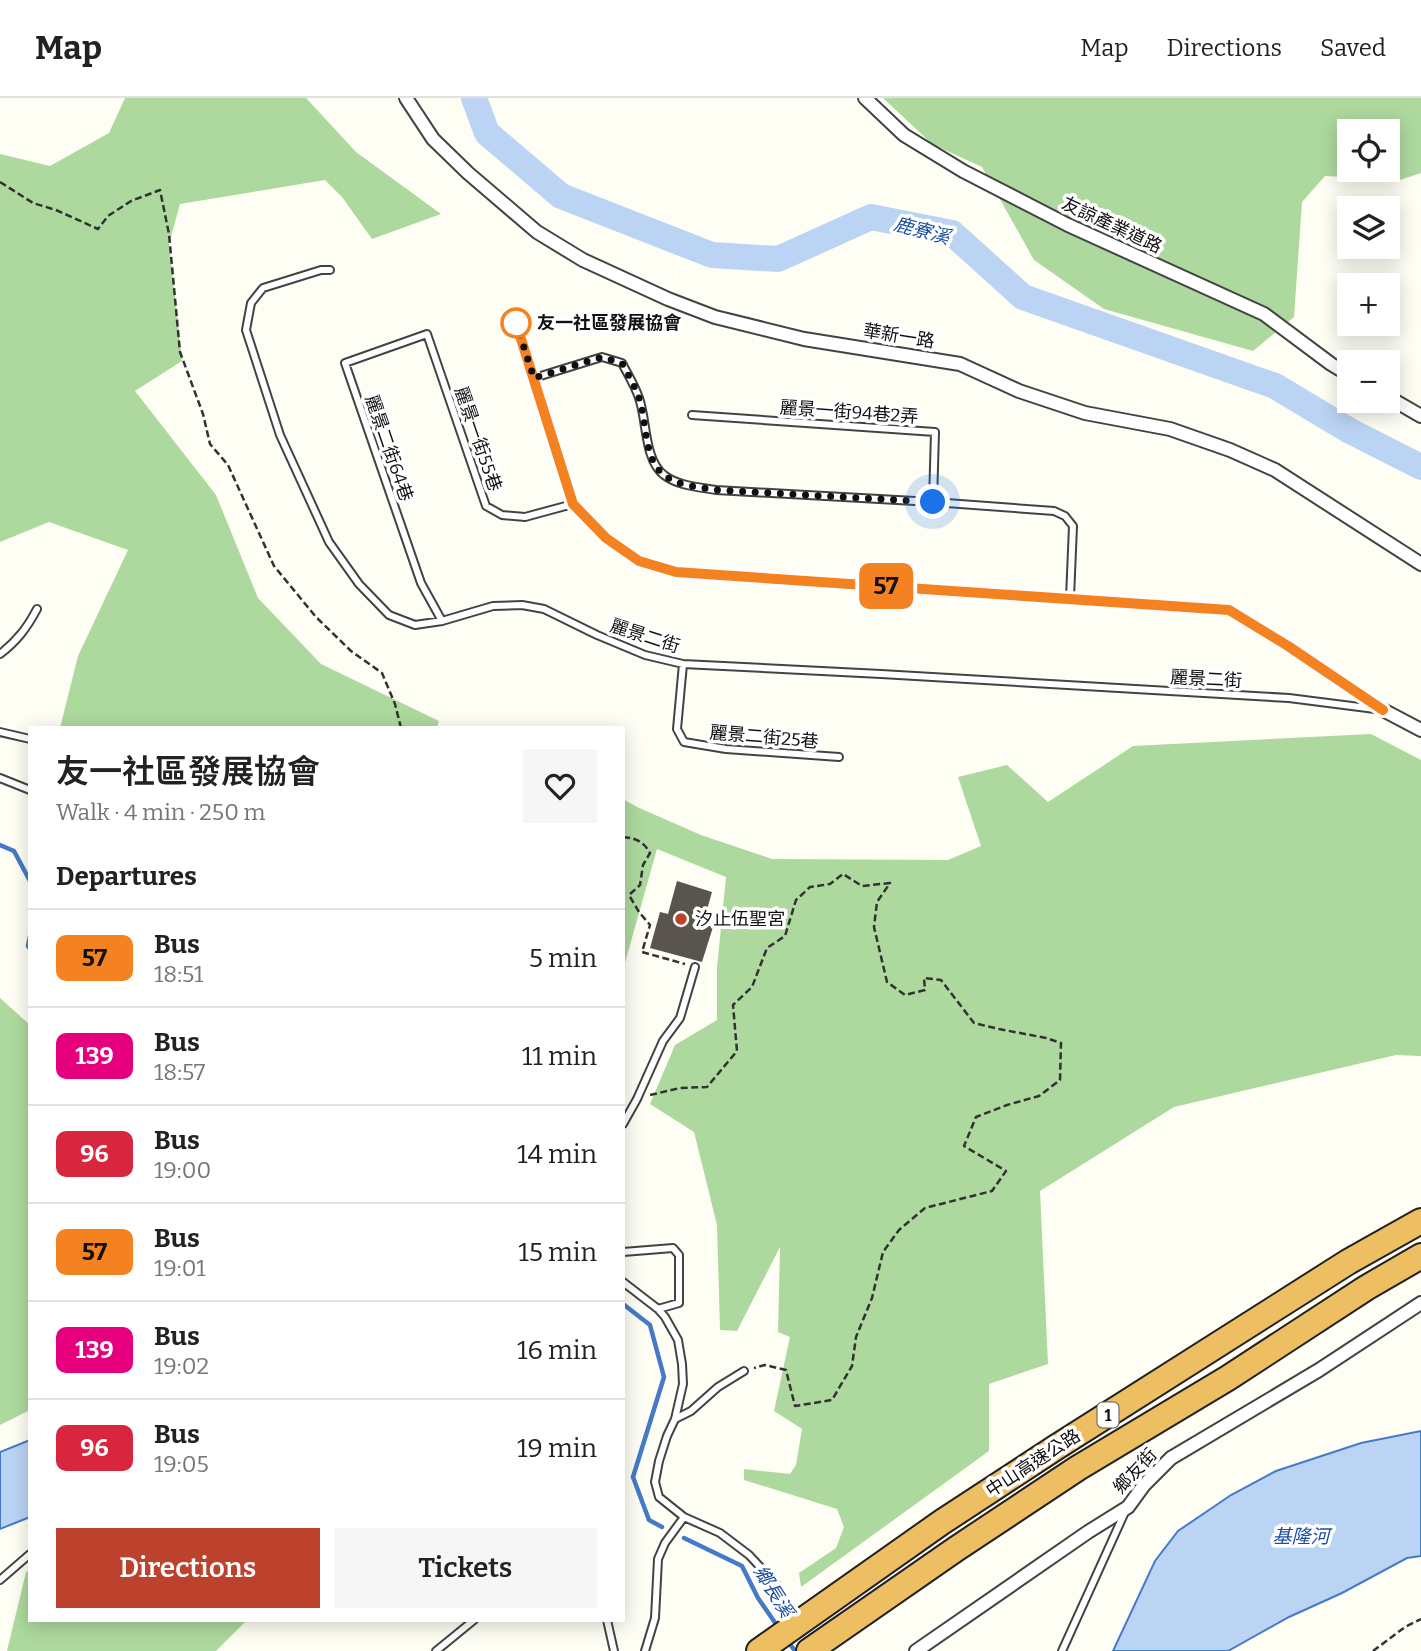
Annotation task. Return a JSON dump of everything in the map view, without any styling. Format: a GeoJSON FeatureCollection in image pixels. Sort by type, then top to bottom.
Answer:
{"type":"FeatureCollection","features":[{"type":"Feature","properties":{"kind":"highway","name":"中山高速公路"},"geometry":{"type":"LineString","coordinates":[[761,1650],[942,1522],[1055,1448],[1348,1262],[1421,1221]]}},
{"type":"Feature","properties":{"kind":"highway","name":"中山高速公路"},"geometry":{"type":"LineString","coordinates":[[815,1647],[1078,1468],[1228,1378],[1366,1288],[1421,1256]]}},
{"type":"Feature","properties":{"kind":"street","name":"華新一路"},"geometry":{"type":"LineString","coordinates":[[406,98],[433,139],[468,173],[537,232],[583,260],[668,299],[715,317],[804,339],[960,364],[1019,391],[1085,413],[1170,429],[1230,450],[1275,470],[1421,564]]}},
{"type":"Feature","properties":{"kind":"street","name":"友諒產業道路"},"geometry":{"type":"LineString","coordinates":[[865,98],[904,135],[963,170],[1069,225],[1264,314],[1337,368]]}},
{"type":"Feature","properties":{"kind":"street"},"geometry":{"type":"LineString","coordinates":[[1400,404],[1421,416]]}},
{"type":"Feature","properties":{"kind":"street"},"geometry":{"type":"LineString","coordinates":[[1383,710],[1421,730]]}},
{"type":"Feature","properties":{"kind":"street","name":"鄉友街"},"geometry":{"type":"LineString","coordinates":[[916,1651],[1128,1507],[1144,1485],[1171,1458],[1319,1370],[1421,1303]]}},
{"type":"Feature","properties":{"kind":"lane","name":"麗景二街"},"geometry":{"type":"LineString","coordinates":[[330,270],[321,270],[264,288],[251,303],[246,330],[280,435],[329,542],[359,584],[388,615],[415,625],[442,621],[493,606],[522,605],[544,609],[645,655],[682,664],[1289,698],[1383,710]]}},
{"type":"Feature","properties":{"kind":"lane"},"geometry":{"type":"LineString","coordinates":[[516,323],[573,504],[606,538],[639,561],[676,572],[1229,610],[1383,710]]}},
{"type":"Feature","properties":{"kind":"lane","name":"麗景二街64巷"},"geometry":{"type":"LineString","coordinates":[[427,334],[345,363],[421,583],[442,621]]}},
{"type":"Feature","properties":{"kind":"lane","name":"麗景一街55巷"},"geometry":{"type":"LineString","coordinates":[[427,334],[486,506],[502,515],[525,517],[573,504]]}},
{"type":"Feature","properties":{"kind":"lane"},"geometry":{"type":"LineString","coordinates":[[534,378],[602,357],[622,363],[639,399],[653,462],[663,475],[683,485],[716,490],[1055,511],[1065,516],[1073,526],[1070,598]]}},
{"type":"Feature","properties":{"kind":"lane","name":"麗景一街94巷2弄"},"geometry":{"type":"LineString","coordinates":[[692,415],[935,432],[933,502]]}},
{"type":"Feature","properties":{"kind":"lane"},"geometry":{"type":"LineString","coordinates":[[0,653],[27,629],[37,609]]}},
{"type":"Feature","properties":{"kind":"lane","name":"麗景二街25巷"},"geometry":{"type":"LineString","coordinates":[[682,664],[677,729],[684,742],[839,757]]}},
{"type":"Feature","properties":{"kind":"lane"},"geometry":{"type":"LineString","coordinates":[[0,732],[28,738]]}},
{"type":"Feature","properties":{"kind":"lane"},"geometry":{"type":"LineString","coordinates":[[0,778],[28,789]]}},
{"type":"Feature","properties":{"kind":"lane"},"geometry":{"type":"LineString","coordinates":[[625,1120],[663,1041],[680,1018],[695,967]]}},
{"type":"Feature","properties":{"kind":"lane"},"geometry":{"type":"LineString","coordinates":[[625,1252],[673,1248],[679,1255],[679,1303],[658,1308]]}},
{"type":"Feature","properties":{"kind":"lane"},"geometry":{"type":"LineString","coordinates":[[625,1283],[666,1317],[678,1340],[682,1364],[683,1384],[675,1419],[659,1461],[655,1482],[659,1497],[684,1517],[720,1533],[749,1555],[777,1585]]}},
{"type":"Feature","properties":{"kind":"lane"},"geometry":{"type":"LineString","coordinates":[[675,1419],[691,1411],[718,1387],[744,1371]]}},
{"type":"Feature","properties":{"kind":"lane"},"geometry":{"type":"LineString","coordinates":[[1062,1651],[1128,1507]]}},
{"type":"Feature","properties":{"kind":"lane"},"geometry":{"type":"LineString","coordinates":[[645,1651],[655,1618],[659,1559],[665,1543],[684,1517]]}},
{"type":"Feature","properties":{"kind":"lane"},"geometry":{"type":"LineString","coordinates":[[0,1580],[28,1556]]}},
{"type":"Feature","properties":{"kind":"lane"},"geometry":{"type":"LineString","coordinates":[[436,1651],[472,1622]]}},
{"type":"Feature","properties":{"kind":"lane"},"geometry":{"type":"LineString","coordinates":[[607,1622],[614,1651]]}},
{"type":"Feature","properties":{"kind":"path"},"geometry":{"type":"LineString","coordinates":[[0,182],[33,203],[98,229],[108,216],[131,201],[160,190],[169,234],[180,352],[203,414],[210,444],[228,465],[274,566],[316,617],[351,651],[382,673],[400,726]]}},
{"type":"Feature","properties":{"kind":"path"},"geometry":{"type":"LineString","coordinates":[[625,837],[645,844],[650,853],[643,865],[640,885],[629,895],[650,925],[642,952],[695,967]]}},
{"type":"Feature","properties":{"kind":"path"},"geometry":{"type":"LineString","coordinates":[[637,1099],[680,1088],[707,1087],[737,1051],[733,1005],[752,988],[767,948],[785,936],[796,900],[810,887],[830,884],[843,874],[862,886],[890,883],[877,902],[874,928],[887,982],[905,995],[925,990],[924,978],[941,981],[974,1023],[1062,1043],[1060,1080],[1038,1096],[976,1117],[964,1146],[1006,1171],[992,1191],[925,1208],[899,1230],[883,1252],[872,1298],[856,1337],[852,1366],[832,1401],[795,1406],[786,1370],[765,1365],[744,1371]]}},
{"type":"Feature","properties":{"kind":"path"},"geometry":{"type":"LineString","coordinates":[[1373,1651],[1421,1619]]}},
{"type":"Feature","properties":{"kind":"green space"},"geometry":{"type":"Polygon","coordinates":[[[125,98],[306,98],[356,152],[441,214],[372,239],[342,197],[325,180],[180,204],[169,244],[182,361],[135,391],[216,495],[258,598],[321,664],[439,721],[438,726],[60,726],[78,656],[128,550],[49,522],[0,542],[0,154],[50,166],[109,133],[125,98]]]}},
{"type":"Feature","properties":{"kind":"green space"},"geometry":{"type":"Polygon","coordinates":[[[883,98],[1421,98],[1421,173],[1400,180],[1400,119],[1337,119],[1337,177],[1325,176],[1302,202],[1294,317],[1253,351],[1104,309],[1034,260],[982,167],[932,144],[883,98]]]}},
{"type":"Feature","properties":{"kind":"green space"},"geometry":{"type":"Polygon","coordinates":[[[1371,734],[1421,760],[1421,1056],[1396,1055],[1174,1107],[1040,1191],[1048,1364],[989,1384],[989,1451],[801,1587],[799,1573],[836,1548],[844,1527],[837,1509],[744,1480],[744,1469],[790,1474],[796,1465],[802,1429],[774,1411],[790,1337],[778,1332],[780,1247],[737,1331],[720,1330],[717,1225],[694,1132],[650,1104],[675,1045],[717,1020],[717,968],[726,877],[657,849],[625,963],[625,800],[701,835],[772,859],[948,860],[981,846],[958,777],[1007,765],[1048,802],[1133,746],[1371,734]]]}},
{"type":"Feature","properties":{"kind":"green space"},"geometry":{"type":"Polygon","coordinates":[[[0,998],[28,1023],[28,1411],[0,1425],[0,998]]]}},
{"type":"Feature","properties":{"kind":"green space"},"geometry":{"type":"Polygon","coordinates":[[[28,1571],[28,1622],[245,1622],[216,1651],[7,1651],[28,1571]]]}},
{"type":"Feature","properties":{"kind":"water","name":"基隆河"},"geometry":{"type":"Polygon","coordinates":[[[1421,1431],[1421,1556],[1407,1558],[1228,1651],[1113,1651],[1155,1561],[1178,1531],[1231,1495],[1276,1471],[1361,1443],[1421,1431]]]}},
{"type":"Feature","properties":{"kind":"water"},"geometry":{"type":"Polygon","coordinates":[[[28,1441],[28,1518],[0,1529],[0,1452],[28,1441]]]}},
{"type":"Feature","properties":{"kind":"building","name":"汐止伍聖宮"},"geometry":{"type":"Polygon","coordinates":[[[677,881],[712,892],[703,924],[713,927],[702,962],[650,948],[660,912],[668,914],[677,881]]]}},
{"type":"Feature","properties":{"kind":"waterway","name":"鹿寮溪"},"geometry":{"type":"LineString","coordinates":[[474,98],[487,133],[561,196],[712,255],[778,259],[871,217],[952,233],[1023,297],[1275,386],[1350,431],[1421,467]]}},
{"type":"Feature","properties":{"kind":"waterway","name":"鄉長溪"},"geometry":{"type":"LineString","coordinates":[[0,845],[14,851],[28,877]]}},
{"type":"Feature","properties":{"kind":"waterway","name":"鄉長溪"},"geometry":{"type":"LineString","coordinates":[[625,1306],[650,1325],[664,1377],[633,1477],[649,1520],[662,1527]]}},
{"type":"Feature","properties":{"kind":"waterway","name":"鄉長溪"},"geometry":{"type":"LineString","coordinates":[[684,1538],[742,1566],[758,1598],[778,1627]]}},
{"type":"Feature","properties":{"kind":"waterway","name":"鄉長溪"},"geometry":{"type":"LineString","coordinates":[[787,1640],[795,1651]]}},
{"type":"Feature","properties":{"kind":"bus line","name":"57"},"geometry":{"type":"LineString","coordinates":[[516,323],[573,504],[606,538],[639,561],[676,572],[1229,610],[1383,710]]}},
{"type":"Feature","properties":{"kind":"place","name":"友一社區發展協會"},"geometry":{"type":"Point","coordinates":[516,323]}},
{"type":"Feature","properties":{"kind":"place","name":"汐止伍聖宮"},"geometry":{"type":"Point","coordinates":[681,919]}},
{"type":"Feature","properties":{"kind":"route"},"geometry":{"type":"LineString","coordinates":[[516,323],[534,378],[602,357],[622,363],[639,399],[653,462],[663,475],[683,485],[716,490],[933,502]]}}]}
